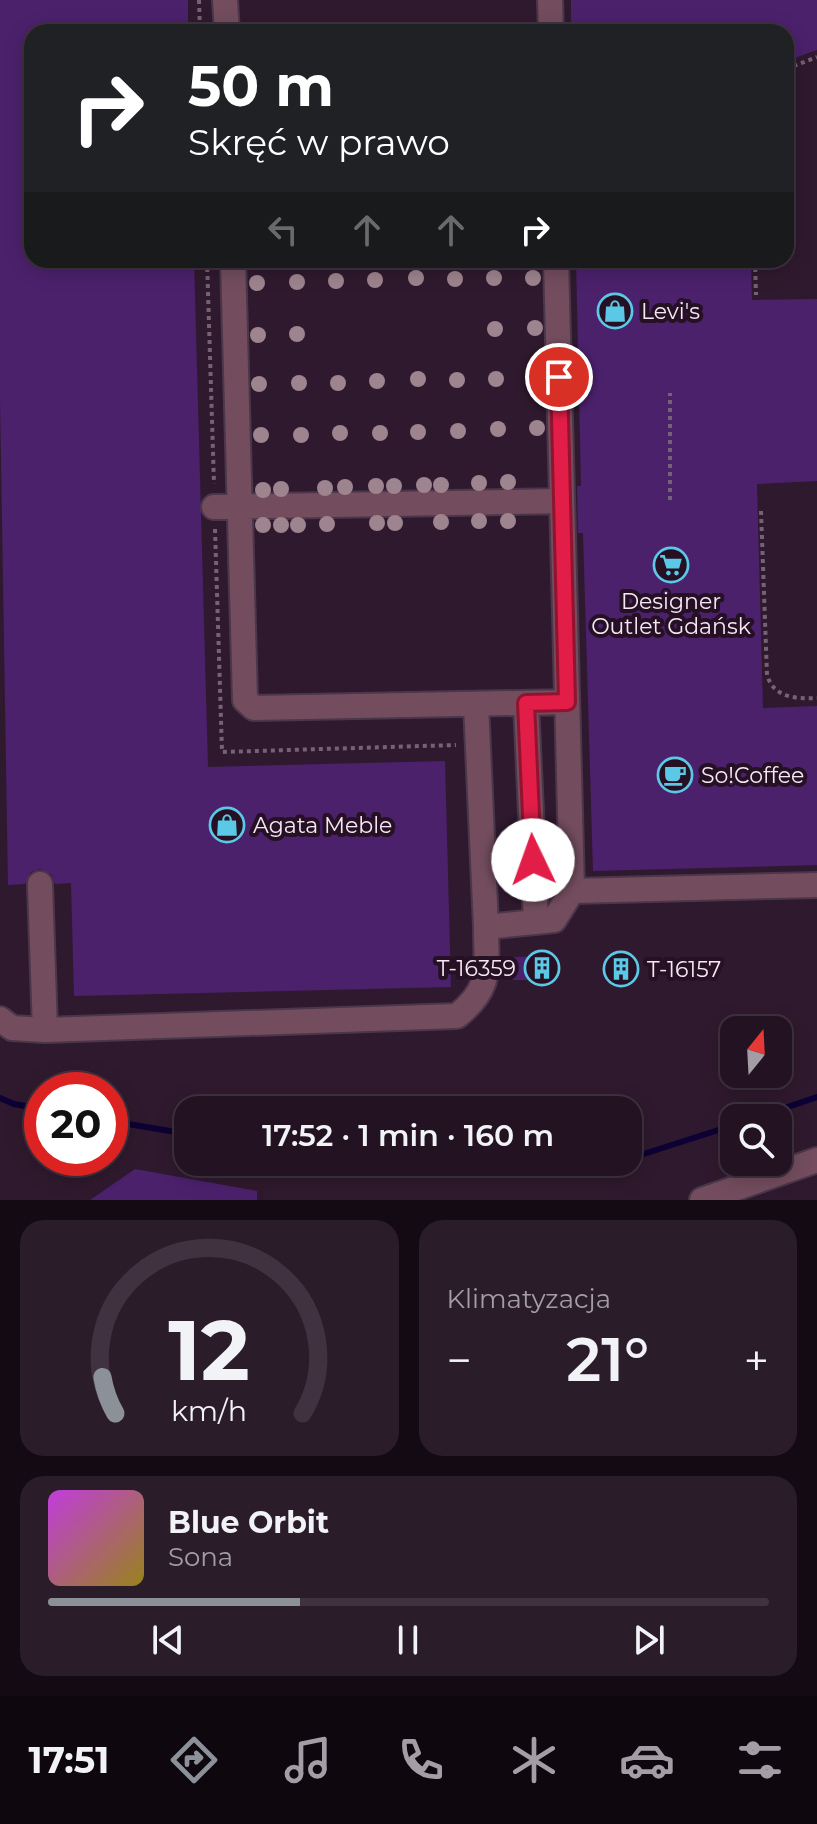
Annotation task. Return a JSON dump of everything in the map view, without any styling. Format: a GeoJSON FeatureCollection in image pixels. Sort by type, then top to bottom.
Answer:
{"type":"FeatureCollection","features":[{"type":"Feature","properties":{"kind":"street"},"geometry":{"type":"LineString","coordinates":[[225,0],[226,24]]}},
{"type":"Feature","properties":{"kind":"street"},"geometry":{"type":"LineString","coordinates":[[550,0],[551,24]]}},
{"type":"Feature","properties":{"kind":"street"},"geometry":{"type":"LineString","coordinates":[[233,268],[245,700],[254,708],[567,702]]}},
{"type":"Feature","properties":{"kind":"street"},"geometry":{"type":"LineString","coordinates":[[486,927],[554,920],[572,891],[556,268]]}},
{"type":"Feature","properties":{"kind":"street"},"geometry":{"type":"LineString","coordinates":[[214,507],[562,501]]}},
{"type":"Feature","properties":{"kind":"street"},"geometry":{"type":"LineString","coordinates":[[526,703],[536,922]]}},
{"type":"Feature","properties":{"kind":"street"},"geometry":{"type":"LineString","coordinates":[[0,1019],[12,1028],[45,1030],[457,1016],[476,1001],[486,978],[476,704]]}},
{"type":"Feature","properties":{"kind":"street"},"geometry":{"type":"LineString","coordinates":[[40,884],[45,1030]]}},
{"type":"Feature","properties":{"kind":"street"},"geometry":{"type":"LineString","coordinates":[[572,891],[817,885]]}},
{"type":"Feature","properties":{"kind":"street"},"geometry":{"type":"LineString","coordinates":[[702,1200],[817,1160]]}},
{"type":"Feature","properties":{"kind":"path"},"geometry":{"type":"LineString","coordinates":[[199,0],[200,24]]}},
{"type":"Feature","properties":{"kind":"path"},"geometry":{"type":"LineString","coordinates":[[794,66],[817,57]]}},
{"type":"Feature","properties":{"kind":"path"},"geometry":{"type":"LineString","coordinates":[[755,268],[756,295]]}},
{"type":"Feature","properties":{"kind":"path"},"geometry":{"type":"LineString","coordinates":[[670,393],[670,500]]}},
{"type":"Feature","properties":{"kind":"path"},"geometry":{"type":"LineString","coordinates":[[761,511],[767,675],[770,685],[781,694],[817,698]]}},
{"type":"Feature","properties":{"kind":"building"},"geometry":{"type":"Polygon","coordinates":[[[0,0],[188,0],[188,24],[24,24],[24,268],[194,268],[208,767],[445,761],[451,987],[74,996],[71,883],[55,884],[52,875],[40,869],[31,872],[25,884],[8,885],[0,399],[0,0]]]}},
{"type":"Feature","properties":{"kind":"building"},"geometry":{"type":"Polygon","coordinates":[[[571,0],[817,0],[817,50],[794,58],[794,24],[571,24],[571,0]]]}},
{"type":"Feature","properties":{"kind":"building","name":"Designer Outlet Gdańsk"},"geometry":{"type":"Polygon","coordinates":[[[576,268],[751,268],[752,300],[817,299],[817,481],[757,484],[763,708],[817,706],[817,865],[593,871],[583,533],[578,533],[577,486],[581,486],[576,268]]]}},
{"type":"Feature","properties":{"kind":"building","name":"T-16157"},"geometry":{"type":"Polygon","coordinates":[[[632,954],[633,982],[609,984],[608,955],[632,954]]]}},
{"type":"Feature","properties":{"kind":"building"},"geometry":{"type":"Polygon","coordinates":[[[553,956],[553,984],[513,980],[512,957],[553,956]]]}},
{"type":"Feature","properties":{"kind":"building"},"geometry":{"type":"Polygon","coordinates":[[[135,1169],[257,1191],[257,1200],[90,1200],[135,1169]]]}},
{"type":"Feature","properties":{"kind":"waterway"},"geometry":{"type":"LineString","coordinates":[[792,1105],[817,1097]]}},
{"type":"Feature","properties":{"kind":"waterway"},"geometry":{"type":"LineString","coordinates":[[0,1098],[24,1106]]}},
{"type":"Feature","properties":{"kind":"waterway"},"geometry":{"type":"LineString","coordinates":[[128,1124],[174,1132]]}},
{"type":"Feature","properties":{"kind":"waterway"},"geometry":{"type":"LineString","coordinates":[[642,1155],[720,1129]]}},
{"type":"Feature","properties":{"kind":"place","name":"Levi's"},"geometry":{"type":"Point","coordinates":[615,311]}},
{"type":"Feature","properties":{"kind":"place","name":"Designer Outlet Gdańsk"},"geometry":{"type":"Point","coordinates":[671,565]}},
{"type":"Feature","properties":{"kind":"place","name":"So!Coffee"},"geometry":{"type":"Point","coordinates":[675,775]}},
{"type":"Feature","properties":{"kind":"place","name":"Agata Meble"},"geometry":{"type":"Point","coordinates":[227,825]}},
{"type":"Feature","properties":{"kind":"place","name":"T-16359"},"geometry":{"type":"Point","coordinates":[542,968]}},
{"type":"Feature","properties":{"kind":"place","name":"T-16157"},"geometry":{"type":"Point","coordinates":[621,969]}},
{"type":"Feature","properties":{"kind":"route"},"geometry":{"type":"LineString","coordinates":[[533,860],[526,703],[567,702],[559,377]]}}]}
